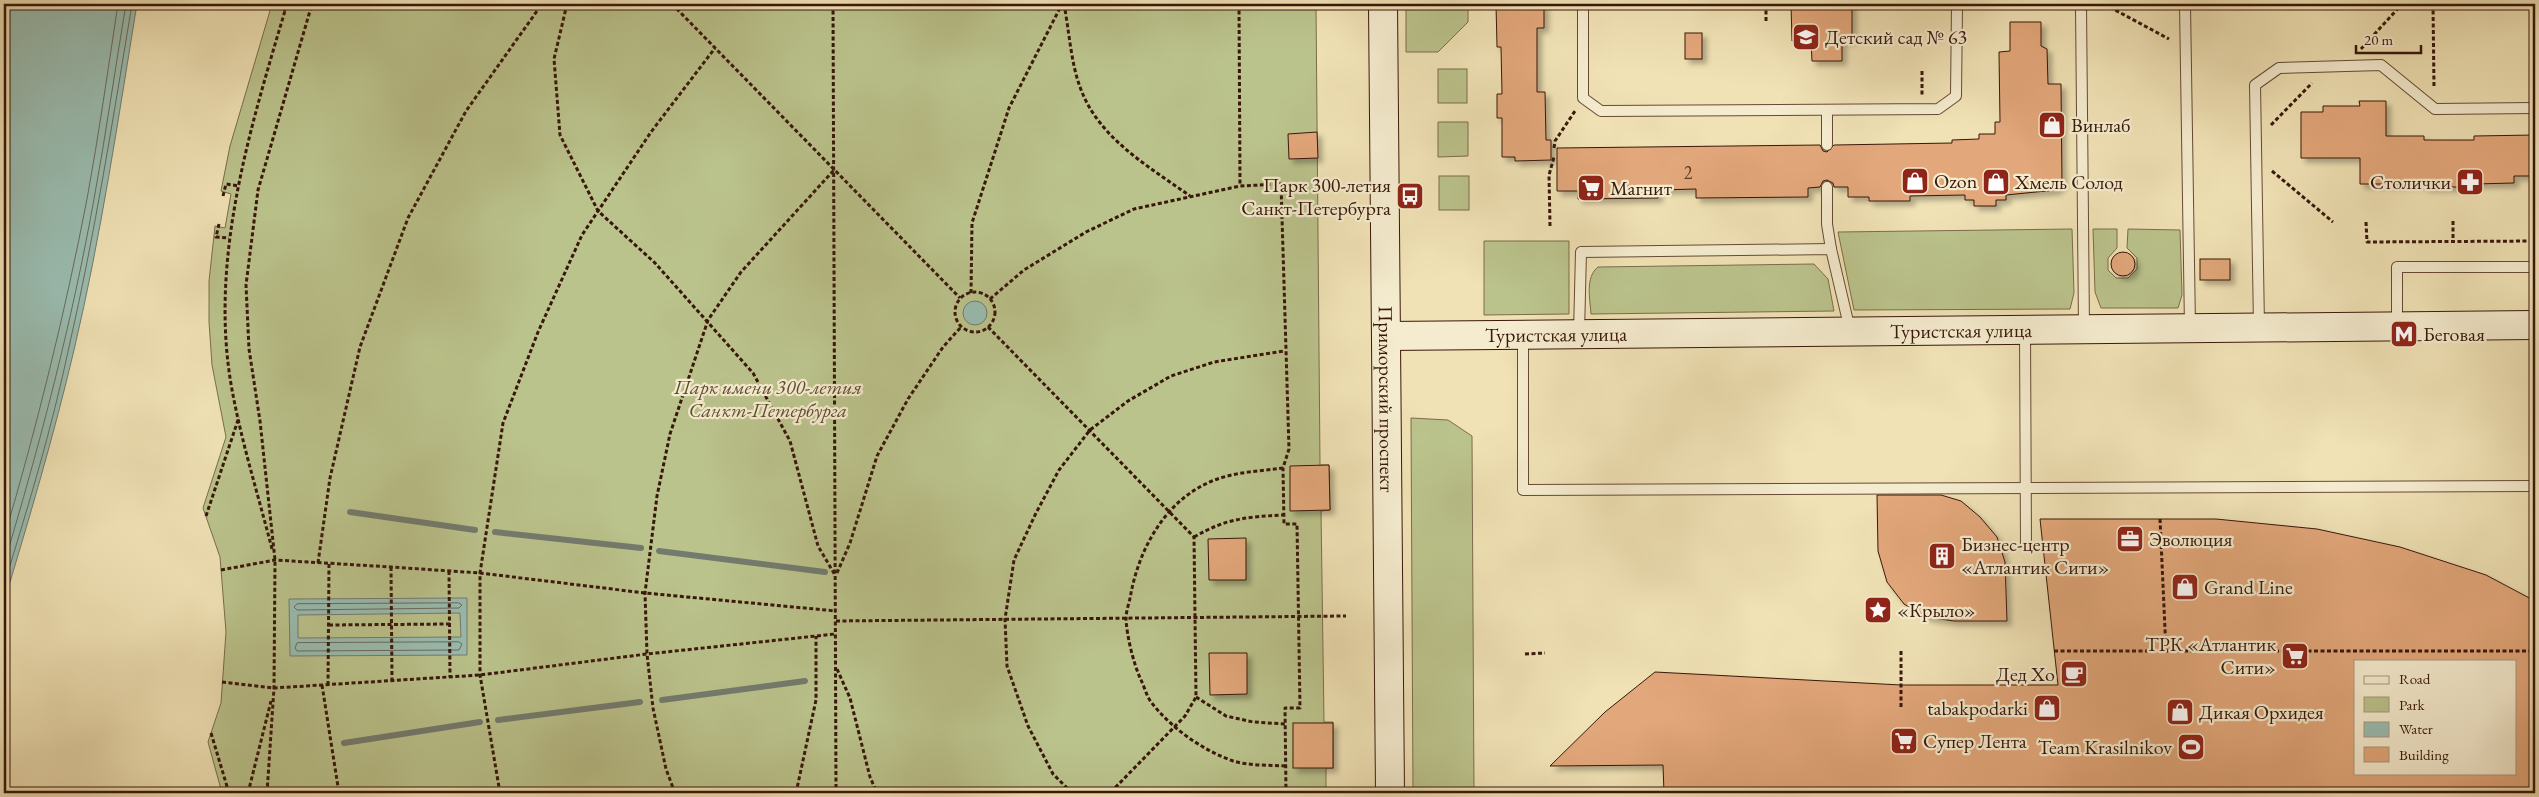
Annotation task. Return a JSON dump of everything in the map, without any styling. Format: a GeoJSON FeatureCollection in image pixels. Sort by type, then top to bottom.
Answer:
{"type":"FeatureCollection","features":[{"type":"Feature","properties":{"kind":"street","name":"Приморский проспект"},"geometry":{"type":"LineString","coordinates":[[1383,4],[1390,793]]}},
{"type":"Feature","properties":{"kind":"street","name":"Туристская улица"},"geometry":{"type":"LineString","coordinates":[[1386,336],[2535,325]]}},
{"type":"Feature","properties":{"kind":"lane"},"geometry":{"type":"LineString","coordinates":[[1583,4],[1583,98],[1601,111],[1938,109],[1956,96],[1957,5],[1959,4]]}},
{"type":"Feature","properties":{"kind":"lane"},"geometry":{"type":"LineString","coordinates":[[2081,4],[2084,330]]}},
{"type":"Feature","properties":{"kind":"lane"},"geometry":{"type":"LineString","coordinates":[[2185,4],[2190,328]]}},
{"type":"Feature","properties":{"kind":"lane"},"geometry":{"type":"LineString","coordinates":[[2259,328],[2255,85],[2279,68],[2381,65],[2435,109],[2535,108]]}},
{"type":"Feature","properties":{"kind":"lane"},"geometry":{"type":"LineString","coordinates":[[1827,110],[1827,145]]}},
{"type":"Feature","properties":{"kind":"lane"},"geometry":{"type":"LineString","coordinates":[[1827,187],[1827,224],[1831,249],[1851,332]]}},
{"type":"Feature","properties":{"kind":"lane"},"geometry":{"type":"LineString","coordinates":[[1579,334],[1581,252],[1831,249]]}},
{"type":"Feature","properties":{"kind":"lane"},"geometry":{"type":"LineString","coordinates":[[2397,326],[2397,267],[2535,267]]}},
{"type":"Feature","properties":{"kind":"lane"},"geometry":{"type":"LineString","coordinates":[[2025,330],[2026,547]]}},
{"type":"Feature","properties":{"kind":"lane"},"geometry":{"type":"LineString","coordinates":[[1523,335],[1524,490],[2535,486]]}},
{"type":"Feature","properties":{"kind":"path"},"geometry":{"type":"LineString","coordinates":[[275,4],[274,7],[286,10]]}},
{"type":"Feature","properties":{"kind":"path"},"geometry":{"type":"LineString","coordinates":[[275,560],[233,394],[226,328],[229,238],[246,150],[288,4]]}},
{"type":"Feature","properties":{"kind":"path"},"geometry":{"type":"LineString","coordinates":[[266,793],[274,688],[275,560],[260,421],[249,349],[246,285],[258,190],[312,4]]}},
{"type":"Feature","properties":{"kind":"path"},"geometry":{"type":"LineString","coordinates":[[318,563],[330,478],[360,347],[408,218],[466,111],[542,4]]}},
{"type":"Feature","properties":{"kind":"path"},"geometry":{"type":"LineString","coordinates":[[567,4],[554,58],[560,135],[598,211],[655,263],[708,320],[753,373],[790,441],[818,546],[836,576]]}},
{"type":"Feature","properties":{"kind":"path"},"geometry":{"type":"LineString","coordinates":[[672,4],[960,298]]}},
{"type":"Feature","properties":{"kind":"path"},"geometry":{"type":"LineString","coordinates":[[833,4],[836,793]]}},
{"type":"Feature","properties":{"kind":"path"},"geometry":{"type":"LineString","coordinates":[[1063,4],[1080,87],[1101,127],[1135,157],[1191,196]]}},
{"type":"Feature","properties":{"kind":"path"},"geometry":{"type":"LineString","coordinates":[[971,293],[972,223],[1010,108],[1063,4]]}},
{"type":"Feature","properties":{"kind":"path"},"geometry":{"type":"LineString","coordinates":[[1240,4],[1240,186]]}},
{"type":"Feature","properties":{"kind":"path"},"geometry":{"type":"LineString","coordinates":[[1766,4],[1766,23]]}},
{"type":"Feature","properties":{"kind":"path"},"geometry":{"type":"LineString","coordinates":[[2104,4],[2185,48]]}},
{"type":"Feature","properties":{"kind":"path"},"geometry":{"type":"LineString","coordinates":[[2114,4],[2115,10]]}},
{"type":"Feature","properties":{"kind":"path"},"geometry":{"type":"LineString","coordinates":[[2346,66],[2402,4]]}},
{"type":"Feature","properties":{"kind":"path"},"geometry":{"type":"LineString","coordinates":[[2433,4],[2435,109]]}},
{"type":"Feature","properties":{"kind":"path"},"geometry":{"type":"LineString","coordinates":[[500,793],[480,675],[480,573],[503,423],[538,332],[582,235],[651,132],[715,48]]}},
{"type":"Feature","properties":{"kind":"path"},"geometry":{"type":"LineString","coordinates":[[2255,141],[2328,66]]}},
{"type":"Feature","properties":{"kind":"path"},"geometry":{"type":"LineString","coordinates":[[1922,71],[1922,110]]}},
{"type":"Feature","properties":{"kind":"path"},"geometry":{"type":"LineString","coordinates":[[1554,148],[1554,142],[1583,98]]}},
{"type":"Feature","properties":{"kind":"path"},"geometry":{"type":"LineString","coordinates":[[1550,226],[1549,175],[1554,156]]}},
{"type":"Feature","properties":{"kind":"path"},"geometry":{"type":"LineString","coordinates":[[2256,158],[2333,222]]}},
{"type":"Feature","properties":{"kind":"path"},"geometry":{"type":"LineString","coordinates":[[675,793],[666,769],[653,708],[647,654],[645,593],[657,496],[670,434],[708,320],[741,272],[834,170]]}},
{"type":"Feature","properties":{"kind":"path"},"geometry":{"type":"LineString","coordinates":[[224,196],[226,184],[239,186]]}},
{"type":"Feature","properties":{"kind":"path"},"geometry":{"type":"LineString","coordinates":[[990,299],[1024,270],[1086,232],[1134,209],[1240,186],[1281,184],[1284,351],[1289,449],[1283,468],[1283,514],[1284,524],[1297,524],[1300,708],[1285,708],[1286,793]]}},
{"type":"Feature","properties":{"kind":"path"},"geometry":{"type":"LineString","coordinates":[[2453,221],[2453,242]]}},
{"type":"Feature","properties":{"kind":"path"},"geometry":{"type":"LineString","coordinates":[[2366,222],[2367,242],[2535,242]]}},
{"type":"Feature","properties":{"kind":"path"},"geometry":{"type":"LineString","coordinates":[[219,224],[216,237],[229,238]]}},
{"type":"Feature","properties":{"kind":"path"},"geometry":{"type":"LineString","coordinates":[[971,293],[986,295],[990,299],[995,313],[992,323],[984,331],[974,333],[961,327],[957,322],[954,312],[960,298],[971,293]]}},
{"type":"Feature","properties":{"kind":"path"},"geometry":{"type":"LineString","coordinates":[[836,576],[850,543],[876,456],[908,399],[943,347],[961,327]]}},
{"type":"Feature","properties":{"kind":"path"},"geometry":{"type":"LineString","coordinates":[[988,327],[1194,537],[1196,697],[1185,716],[1110,793]]}},
{"type":"Feature","properties":{"kind":"path"},"geometry":{"type":"LineString","coordinates":[[1072,793],[1053,774],[1028,726],[1007,666],[1005,619],[1014,560],[1025,536],[1059,470],[1090,430],[1128,401],[1171,376],[1214,362],[1284,351]]}},
{"type":"Feature","properties":{"kind":"path"},"geometry":{"type":"LineString","coordinates":[[206,516],[239,416]]}},
{"type":"Feature","properties":{"kind":"path"},"geometry":{"type":"LineString","coordinates":[[1283,468],[1246,473],[1212,481],[1186,498],[1170,512],[1150,536],[1136,568],[1126,618],[1135,666],[1150,700],[1174,726],[1200,745],[1234,761],[1286,766]]}},
{"type":"Feature","properties":{"kind":"path"},"geometry":{"type":"LineString","coordinates":[[1194,537],[1216,524],[1244,517],[1283,514]]}},
{"type":"Feature","properties":{"kind":"path"},"geometry":{"type":"LineString","coordinates":[[2160,519],[2166,651]]}},
{"type":"Feature","properties":{"kind":"path"},"geometry":{"type":"LineString","coordinates":[[221,570],[275,560],[391,567],[480,573],[645,593],[836,611]]}},
{"type":"Feature","properties":{"kind":"path"},"geometry":{"type":"LineString","coordinates":[[328,685],[329,563]]}},
{"type":"Feature","properties":{"kind":"path"},"geometry":{"type":"LineString","coordinates":[[391,567],[392,681]]}},
{"type":"Feature","properties":{"kind":"path"},"geometry":{"type":"LineString","coordinates":[[449,571],[450,677]]}},
{"type":"Feature","properties":{"kind":"path"},"geometry":{"type":"LineString","coordinates":[[836,621],[1346,616]]}},
{"type":"Feature","properties":{"kind":"path"},"geometry":{"type":"LineString","coordinates":[[329,625],[450,624]]}},
{"type":"Feature","properties":{"kind":"path"},"geometry":{"type":"LineString","coordinates":[[222,682],[274,688],[480,675],[647,654],[836,634]]}},
{"type":"Feature","properties":{"kind":"path"},"geometry":{"type":"LineString","coordinates":[[796,793],[816,700],[816,636]]}},
{"type":"Feature","properties":{"kind":"path"},"geometry":{"type":"LineString","coordinates":[[1901,651],[1901,708]]}},
{"type":"Feature","properties":{"kind":"path"},"geometry":{"type":"LineString","coordinates":[[2054,651],[2535,651]]}},
{"type":"Feature","properties":{"kind":"path"},"geometry":{"type":"LineString","coordinates":[[1525,654],[1545,654]]}},
{"type":"Feature","properties":{"kind":"path"},"geometry":{"type":"LineString","coordinates":[[836,666],[850,698],[870,777],[877,793]]}},
{"type":"Feature","properties":{"kind":"path"},"geometry":{"type":"LineString","coordinates":[[322,685],[339,793]]}},
{"type":"Feature","properties":{"kind":"path"},"geometry":{"type":"LineString","coordinates":[[248,793],[259,757],[274,688]]}},
{"type":"Feature","properties":{"kind":"path"},"geometry":{"type":"LineString","coordinates":[[1196,697],[1226,716],[1253,722],[1285,724]]}},
{"type":"Feature","properties":{"kind":"path"},"geometry":{"type":"LineString","coordinates":[[211,733],[229,793]]}},
{"type":"Feature","properties":{"kind":"green space","name":"Парк имени 300-летия Санкт-Петербурга"},"geometry":{"type":"Polygon","coordinates":[[[272,4],[1316,4],[1320,465],[1329,465],[1330,510],[1321,511],[1324,722],[1333,722],[1333,768],[1326,768],[1326,793],[222,793],[208,742],[221,703],[226,632],[220,557],[203,508],[226,437],[212,365],[209,281],[215,226],[225,228],[231,194],[221,191],[230,146],[272,4]]]}},
{"type":"Feature","properties":{"kind":"green space"},"geometry":{"type":"Polygon","coordinates":[[[1406,4],[1468,4],[1468,22],[1438,52],[1406,52],[1406,4]]]}},
{"type":"Feature","properties":{"kind":"green space"},"geometry":{"type":"Polygon","coordinates":[[[1438,69],[1467,69],[1467,103],[1438,103],[1438,69]]]}},
{"type":"Feature","properties":{"kind":"green space"},"geometry":{"type":"Polygon","coordinates":[[[1438,122],[1468,122],[1468,156],[1438,157],[1438,122]]]}},
{"type":"Feature","properties":{"kind":"green space"},"geometry":{"type":"Polygon","coordinates":[[[1439,176],[1469,176],[1469,210],[1439,210],[1439,176]]]}},
{"type":"Feature","properties":{"kind":"green space"},"geometry":{"type":"Polygon","coordinates":[[[2072,229],[2074,293],[2070,309],[1854,310],[1838,232],[2072,229]]]}},
{"type":"Feature","properties":{"kind":"green space"},"geometry":{"type":"Polygon","coordinates":[[[2093,229],[2117,229],[2117,248],[2108,258],[2108,270],[2116,278],[2128,278],[2137,269],[2137,258],[2127,248],[2128,229],[2180,230],[2182,295],[2178,308],[2101,308],[2095,292],[2093,229]]]}},
{"type":"Feature","properties":{"kind":"green space"},"geometry":{"type":"Polygon","coordinates":[[[1484,241],[1569,241],[1569,314],[1484,315],[1484,241]]]}},
{"type":"Feature","properties":{"kind":"green space"},"geometry":{"type":"Polygon","coordinates":[[[1814,264],[1828,279],[1834,311],[1591,314],[1590,282],[1591,276],[1598,267],[1814,264]]]}},
{"type":"Feature","properties":{"kind":"green space"},"geometry":{"type":"Polygon","coordinates":[[[1411,418],[1448,420],[1472,436],[1474,793],[1413,793],[1411,418]]]}},
{"type":"Feature","properties":{"kind":"water"},"geometry":{"type":"Polygon","coordinates":[[[4,4],[137,4],[109,178],[84,307],[50,445],[4,602],[4,4]]]}},
{"type":"Feature","properties":{"kind":"water"},"geometry":{"type":"Polygon","coordinates":[[[975,301],[984,304],[987,313],[984,322],[975,325],[966,322],[963,313],[966,304],[975,301]]]}},
{"type":"Feature","properties":{"kind":"water"},"geometry":{"type":"Polygon","coordinates":[[[467,598],[467,655],[290,656],[289,599],[467,598]],[[460,613],[298,615],[298,638],[461,637],[460,613]]]}},
{"type":"Feature","properties":{"kind":"building"},"geometry":{"type":"Polygon","coordinates":[[[1496,4],[1544,4],[1544,28],[1537,28],[1537,92],[1545,92],[1546,140],[1551,140],[1551,160],[1515,161],[1515,157],[1502,157],[1502,118],[1497,118],[1497,94],[1502,94],[1501,47],[1497,47],[1496,4]]]}},
{"type":"Feature","properties":{"kind":"building"},"geometry":{"type":"Polygon","coordinates":[[[1791,4],[1852,4],[1852,40],[1842,40],[1842,61],[1812,61],[1811,41],[1792,41],[1791,4]]]}},
{"type":"Feature","properties":{"kind":"building"},"geometry":{"type":"Polygon","coordinates":[[[2010,22],[2041,22],[2041,46],[2047,49],[2048,84],[2061,84],[2062,184],[2056,190],[2006,195],[2006,200],[1996,200],[1996,206],[1974,206],[1974,200],[1965,200],[1965,195],[1910,196],[1910,201],[1869,201],[1869,197],[1848,197],[1848,187],[1834,187],[1833,183],[1827,180],[1823,181],[1820,187],[1808,188],[1808,197],[1696,198],[1696,189],[1658,190],[1658,198],[1578,199],[1578,191],[1557,191],[1557,148],[1820,145],[1823,151],[1827,152],[1834,145],[1952,143],[1952,140],[1979,139],[1979,134],[1995,134],[1995,122],[2000,122],[1999,52],[2010,51],[2010,22]]]}},
{"type":"Feature","properties":{"kind":"building"},"geometry":{"type":"Polygon","coordinates":[[[1685,33],[1702,33],[1702,59],[1685,59],[1685,33]]]}},
{"type":"Feature","properties":{"kind":"building"},"geometry":{"type":"Polygon","coordinates":[[[2359,101],[2386,101],[2386,136],[2424,136],[2424,140],[2474,140],[2474,136],[2535,135],[2535,176],[2514,176],[2514,183],[2474,184],[2474,187],[2424,187],[2424,184],[2360,184],[2360,158],[2301,158],[2301,112],[2323,112],[2323,106],[2360,106],[2359,101]]]}},
{"type":"Feature","properties":{"kind":"building"},"geometry":{"type":"Polygon","coordinates":[[[1317,132],[1318,158],[1289,159],[1288,134],[1317,132]]]}},
{"type":"Feature","properties":{"kind":"building"},"geometry":{"type":"Polygon","coordinates":[[[2123,252],[2132,255],[2135,264],[2132,273],[2123,276],[2114,273],[2111,264],[2114,255],[2123,252]]]}},
{"type":"Feature","properties":{"kind":"building"},"geometry":{"type":"Polygon","coordinates":[[[2200,259],[2230,259],[2230,280],[2200,280],[2200,259]]]}},
{"type":"Feature","properties":{"kind":"building"},"geometry":{"type":"Polygon","coordinates":[[[1329,465],[1330,510],[1290,511],[1290,466],[1329,465]]]}},
{"type":"Feature","properties":{"kind":"building","name":"Бизнес-центр «Атлантик Сити»"},"geometry":{"type":"Polygon","coordinates":[[[1877,495],[1941,495],[1961,501],[1980,517],[1997,537],[2005,562],[2007,621],[1954,621],[1927,617],[1904,604],[1887,582],[1878,551],[1877,495]]]}},
{"type":"Feature","properties":{"kind":"building","name":"ТРК «Атлантик Сити»"},"geometry":{"type":"Polygon","coordinates":[[[2040,519],[2216,519],[2317,529],[2400,547],[2486,575],[2535,601],[2535,793],[1664,793],[1663,765],[1550,766],[1605,712],[1655,672],[1901,685],[2058,685],[2040,519]]]}},
{"type":"Feature","properties":{"kind":"building"},"geometry":{"type":"Polygon","coordinates":[[[1246,538],[1246,580],[1209,580],[1208,539],[1246,538]]]}},
{"type":"Feature","properties":{"kind":"building"},"geometry":{"type":"Polygon","coordinates":[[[1209,653],[1247,653],[1247,694],[1210,695],[1209,653]]]}},
{"type":"Feature","properties":{"kind":"building"},"geometry":{"type":"Polygon","coordinates":[[[1293,723],[1333,723],[1333,768],[1293,768],[1293,723]]]}},
{"type":"Feature","properties":{"kind":"waterway"},"geometry":{"type":"LineString","coordinates":[[350,512],[475,530]]}},
{"type":"Feature","properties":{"kind":"waterway"},"geometry":{"type":"LineString","coordinates":[[495,532],[641,548]]}},
{"type":"Feature","properties":{"kind":"waterway"},"geometry":{"type":"LineString","coordinates":[[659,551],[825,572]]}},
{"type":"Feature","properties":{"kind":"waterway"},"geometry":{"type":"LineString","coordinates":[[662,700],[805,681]]}},
{"type":"Feature","properties":{"kind":"waterway"},"geometry":{"type":"LineString","coordinates":[[498,720],[640,702]]}},
{"type":"Feature","properties":{"kind":"waterway"},"geometry":{"type":"LineString","coordinates":[[344,743],[480,722]]}},
{"type":"Feature","properties":{"kind":"place","name":"Детский сад № 63"},"geometry":{"type":"Point","coordinates":[1806,37]}},
{"type":"Feature","properties":{"kind":"place","name":"Винлаб"},"geometry":{"type":"Point","coordinates":[2052,125]}},
{"type":"Feature","properties":{"kind":"place","name":"Ozon"},"geometry":{"type":"Point","coordinates":[1915,181]}},
{"type":"Feature","properties":{"kind":"place","name":"Хмель Солод"},"geometry":{"type":"Point","coordinates":[1996,182]}},
{"type":"Feature","properties":{"kind":"place","name":"Столички"},"geometry":{"type":"Point","coordinates":[2470,182]}},
{"type":"Feature","properties":{"kind":"place","name":"Магнит"},"geometry":{"type":"Point","coordinates":[1591,188]}},
{"type":"Feature","properties":{"kind":"place","name":"Парк 300-летия Санкт-Петербурга"},"geometry":{"type":"Point","coordinates":[1410,196]}},
{"type":"Feature","properties":{"kind":"place","name":"Беговая"},"geometry":{"type":"Point","coordinates":[2404,334]}},
{"type":"Feature","properties":{"kind":"place","name":"Эволюция"},"geometry":{"type":"Point","coordinates":[2130,539]}},
{"type":"Feature","properties":{"kind":"place","name":"Бизнес-центр «Атлантик Сити»"},"geometry":{"type":"Point","coordinates":[1942,556]}},
{"type":"Feature","properties":{"kind":"place","name":"Grand Line"},"geometry":{"type":"Point","coordinates":[2185,587]}},
{"type":"Feature","properties":{"kind":"place","name":"«Крыло»"},"geometry":{"type":"Point","coordinates":[1878,610]}},
{"type":"Feature","properties":{"kind":"place","name":"ТРК «Атлантик Сити»"},"geometry":{"type":"Point","coordinates":[2295,656]}},
{"type":"Feature","properties":{"kind":"place","name":"Дед Хо"},"geometry":{"type":"Point","coordinates":[2074,674]}},
{"type":"Feature","properties":{"kind":"place","name":"tabakpodarki"},"geometry":{"type":"Point","coordinates":[2047,708]}},
{"type":"Feature","properties":{"kind":"place","name":"Дикая Орхидея"},"geometry":{"type":"Point","coordinates":[2180,712]}},
{"type":"Feature","properties":{"kind":"place","name":"Супер Лента"},"geometry":{"type":"Point","coordinates":[1904,741]}},
{"type":"Feature","properties":{"kind":"place","name":"Team Krasilnikov"},"geometry":{"type":"Point","coordinates":[2191,747]}}]}
